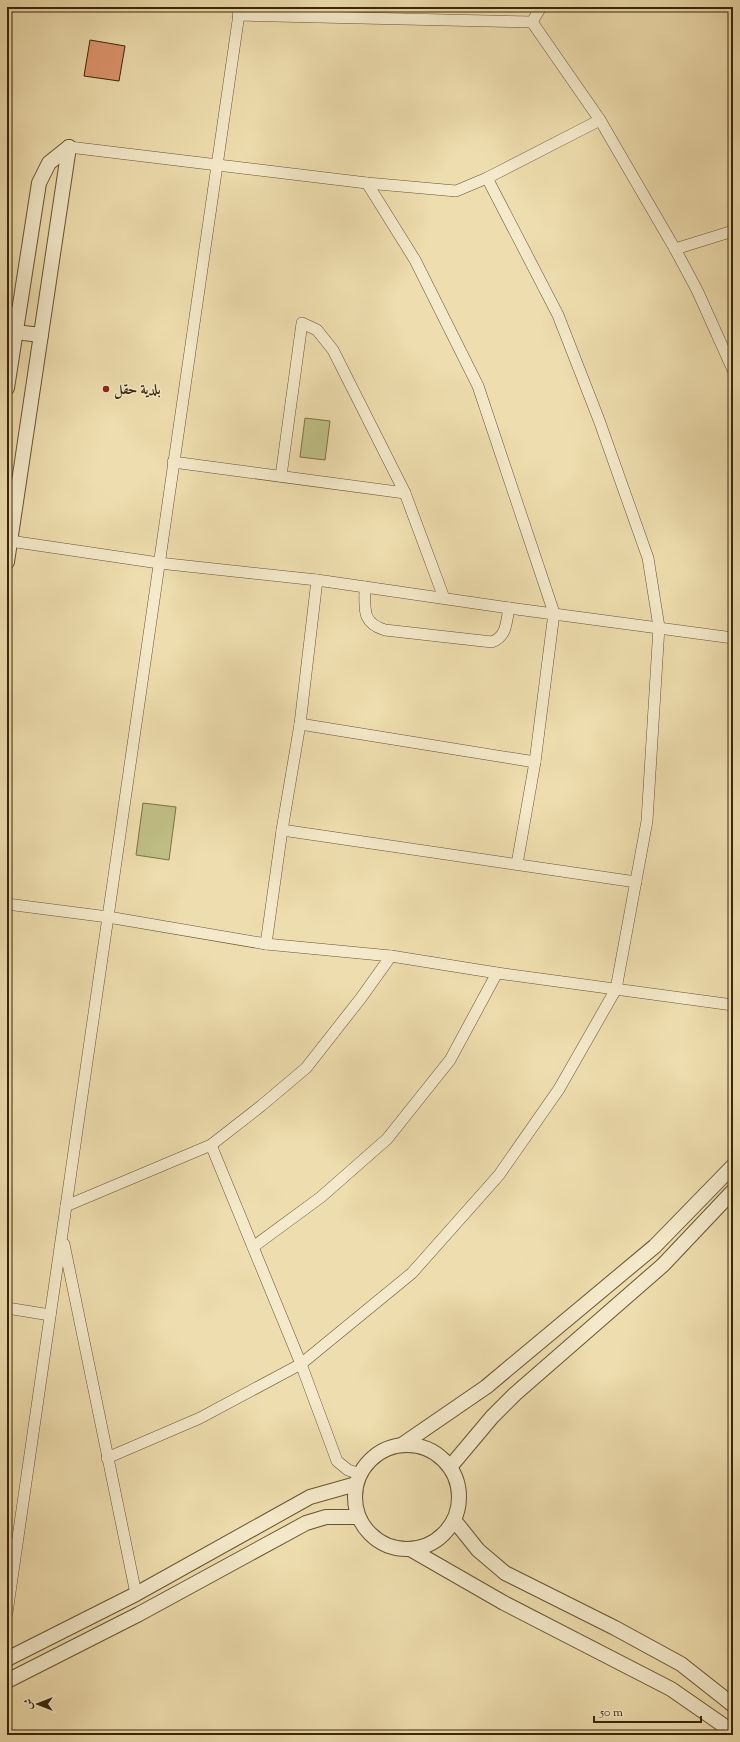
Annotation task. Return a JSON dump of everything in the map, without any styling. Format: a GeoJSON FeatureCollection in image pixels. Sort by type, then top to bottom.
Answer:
{"type":"FeatureCollection","features":[{"type":"Feature","properties":{"kind":"street"},"geometry":{"type":"LineString","coordinates":[[532,22],[541,7]]}},
{"type":"Feature","properties":{"kind":"street"},"geometry":{"type":"LineString","coordinates":[[7,1613],[239,11],[532,22]]}},
{"type":"Feature","properties":{"kind":"street"},"geometry":{"type":"LineString","coordinates":[[532,22],[600,120],[675,249],[697,290],[733,370]]}},
{"type":"Feature","properties":{"kind":"street"},"geometry":{"type":"LineString","coordinates":[[7,388],[16,332],[13,310],[39,183],[49,163],[69,147],[367,183],[456,191],[487,178],[600,120]]}},
{"type":"Feature","properties":{"kind":"street"},"geometry":{"type":"LineString","coordinates":[[7,562],[69,147]]}},
{"type":"Feature","properties":{"kind":"street"},"geometry":{"type":"LineString","coordinates":[[43,174],[51,170],[55,170],[59,171],[64,179]]}},
{"type":"Feature","properties":{"kind":"street"},"geometry":{"type":"LineString","coordinates":[[107,1458],[200,1418],[301,1364],[412,1272],[499,1175],[559,1088],[616,989],[647,821],[659,627],[648,558],[600,420],[558,315],[487,178]]}},
{"type":"Feature","properties":{"kind":"street"},"geometry":{"type":"LineString","coordinates":[[367,183],[415,260],[478,386],[554,613],[535,762],[517,864]]}},
{"type":"Feature","properties":{"kind":"street"},"geometry":{"type":"LineString","coordinates":[[675,249],[733,231]]}},
{"type":"Feature","properties":{"kind":"street"},"geometry":{"type":"LineString","coordinates":[[281,476],[302,323],[317,330],[333,350],[405,493],[444,598]]}},
{"type":"Feature","properties":{"kind":"street"},"geometry":{"type":"LineString","coordinates":[[16,332],[41,335]]}},
{"type":"Feature","properties":{"kind":"street"},"geometry":{"type":"LineString","coordinates":[[173,462],[405,493]]}},
{"type":"Feature","properties":{"kind":"street"},"geometry":{"type":"LineString","coordinates":[[10,541],[159,563],[317,580],[509,608],[733,638]]}},
{"type":"Feature","properties":{"kind":"street"},"geometry":{"type":"LineString","coordinates":[[266,944],[282,830],[300,724],[317,580]]}},
{"type":"Feature","properties":{"kind":"street"},"geometry":{"type":"LineString","coordinates":[[365,587],[364,612],[367,620],[375,628],[385,630],[492,642],[499,639],[504,634],[509,608]]}},
{"type":"Feature","properties":{"kind":"street"},"geometry":{"type":"LineString","coordinates":[[300,724],[535,762]]}},
{"type":"Feature","properties":{"kind":"street"},"geometry":{"type":"LineString","coordinates":[[282,830],[636,882]]}},
{"type":"Feature","properties":{"kind":"street"},"geometry":{"type":"LineString","coordinates":[[7,904],[108,917],[266,944],[390,956],[498,973],[733,1005]]}},
{"type":"Feature","properties":{"kind":"street"},"geometry":{"type":"LineString","coordinates":[[66,1206],[211,1145],[306,1068],[361,998],[390,956]]}},
{"type":"Feature","properties":{"kind":"street"},"geometry":{"type":"LineString","coordinates":[[253,1247],[321,1197],[386,1138],[450,1060],[498,973]]}},
{"type":"Feature","properties":{"kind":"street"},"geometry":{"type":"LineString","coordinates":[[211,1145],[301,1364],[337,1461],[358,1479]]}},
{"type":"Feature","properties":{"kind":"street"},"geometry":{"type":"LineString","coordinates":[[403,1444],[424,1447],[434,1452],[450,1467],[457,1482],[459,1498],[454,1520],[440,1537],[432,1543],[410,1549],[400,1549],[379,1542],[370,1535],[358,1517],[355,1506],[358,1479],[373,1456],[382,1450],[403,1444],[486,1387],[649,1251],[733,1166]]}},
{"type":"Feature","properties":{"kind":"street"},"geometry":{"type":"LineString","coordinates":[[450,1467],[492,1417],[515,1394],[663,1265],[733,1190]]}},
{"type":"Feature","properties":{"kind":"street"},"geometry":{"type":"LineString","coordinates":[[62,1234],[136,1594]]}},
{"type":"Feature","properties":{"kind":"street"},"geometry":{"type":"LineString","coordinates":[[7,1308],[50,1315]]}},
{"type":"Feature","properties":{"kind":"street"},"geometry":{"type":"LineString","coordinates":[[7,1659],[136,1594],[310,1497],[358,1479]]}},
{"type":"Feature","properties":{"kind":"street"},"geometry":{"type":"LineString","coordinates":[[7,1681],[139,1614],[306,1523],[326,1517],[358,1517]]}},
{"type":"Feature","properties":{"kind":"street"},"geometry":{"type":"LineString","coordinates":[[454,1520],[478,1550],[505,1573],[615,1628],[681,1664],[733,1705]]}},
{"type":"Feature","properties":{"kind":"street"},"geometry":{"type":"LineString","coordinates":[[410,1549],[504,1603],[671,1689],[733,1732]]}},
{"type":"Feature","properties":{"kind":"shaded area"},"geometry":{"type":"Polygon","coordinates":[[[305,418],[330,421],[325,460],[300,457],[305,418]]]}},
{"type":"Feature","properties":{"kind":"shaded area"},"geometry":{"type":"Polygon","coordinates":[[[143,803],[176,807],[169,860],[136,855],[143,803]]]}},
{"type":"Feature","properties":{"kind":"building"},"geometry":{"type":"Polygon","coordinates":[[[90,40],[125,46],[119,81],[84,76],[90,40]]]}},
{"type":"Feature","properties":{"kind":"place","name":"بلدية حقل"},"geometry":{"type":"Point","coordinates":[106,389]}}]}
